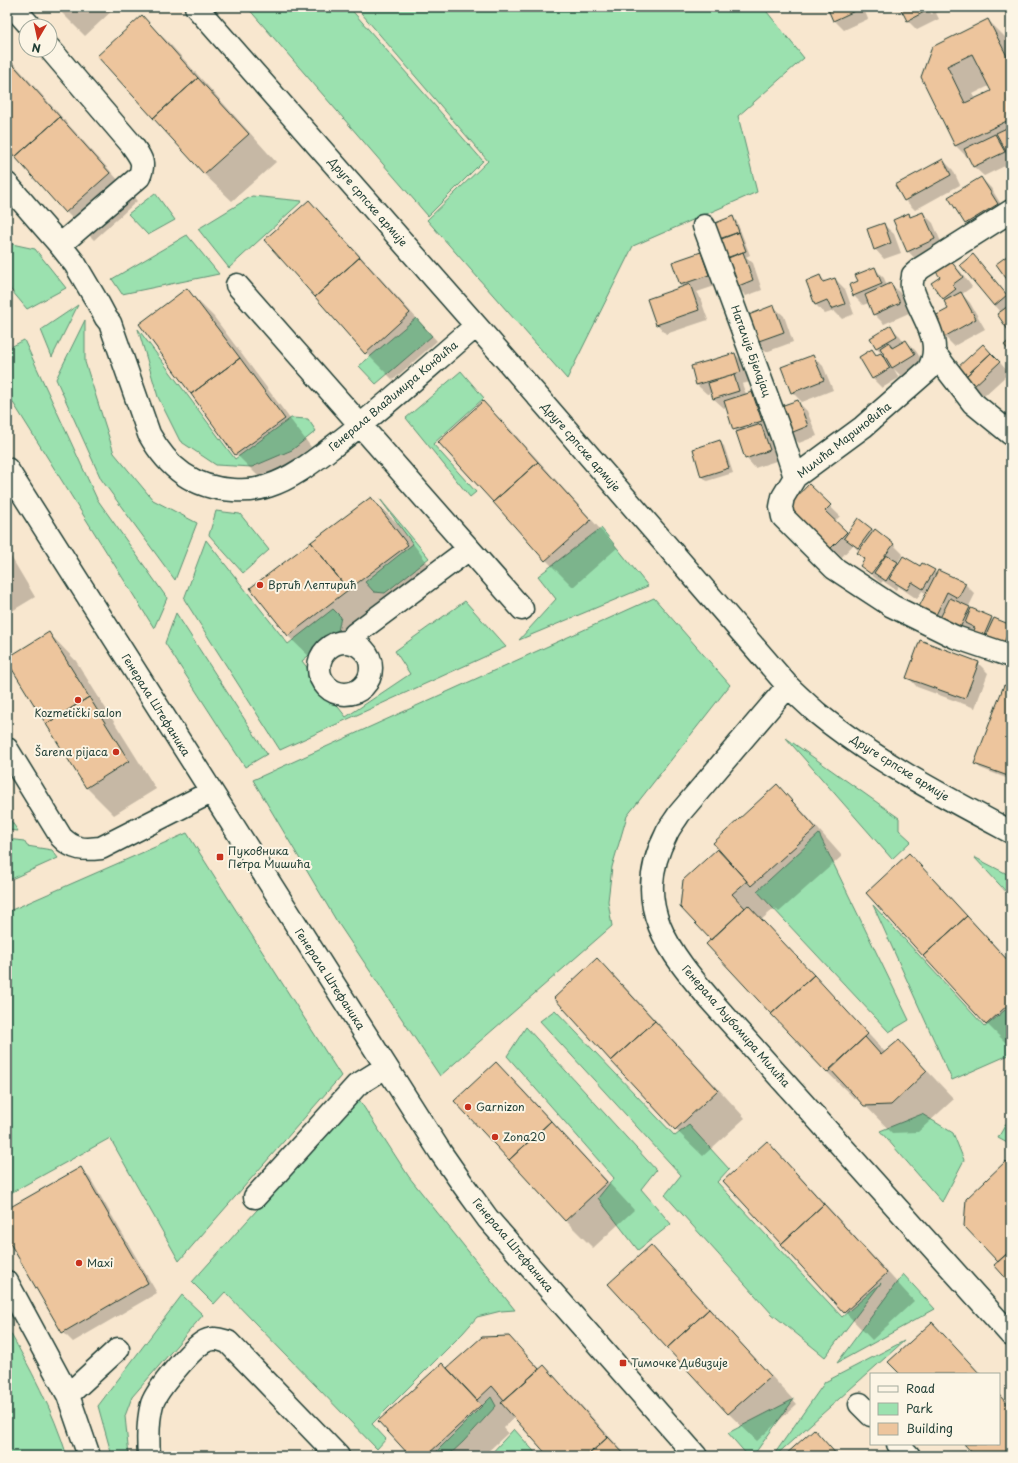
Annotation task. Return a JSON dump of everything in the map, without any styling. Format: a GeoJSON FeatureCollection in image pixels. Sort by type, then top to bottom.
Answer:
{"type":"FeatureCollection","features":[{"type":"Feature","properties":{"kind":"street"},"geometry":{"type":"LineString","coordinates":[[13,7],[23,18]]}},
{"type":"Feature","properties":{"kind":"street","name":"Друге српске армије"},"geometry":{"type":"LineString","coordinates":[[196,7],[476,326],[788,686],[818,713],[878,756],[929,787],[1011,832]]}},
{"type":"Feature","properties":{"kind":"street"},"geometry":{"type":"LineString","coordinates":[[58,58],[132,145],[141,159],[143,168],[139,177],[60,245]]}},
{"type":"Feature","properties":{"kind":"street","name":"Генерала Владимира Кондића"},"geometry":{"type":"LineString","coordinates":[[7,184],[60,245],[78,270],[110,323],[149,434],[166,459],[186,476],[204,485],[220,489],[248,490],[267,487],[278,483],[305,467],[361,426],[476,326]]}},
{"type":"Feature","properties":{"kind":"street"},"geometry":{"type":"LineString","coordinates":[[1011,211],[921,268],[913,275],[912,286],[932,334],[935,354],[973,403],[1011,434]]}},
{"type":"Feature","properties":{"kind":"street","name":"Наталије Бјелајац"},"geometry":{"type":"LineString","coordinates":[[704,226],[782,437],[795,477]]}},
{"type":"Feature","properties":{"kind":"street"},"geometry":{"type":"LineString","coordinates":[[237,285],[522,609]]}},
{"type":"Feature","properties":{"kind":"street","name":"Милића Мариновића"},"geometry":{"type":"LineString","coordinates":[[935,354],[933,362],[928,370],[906,390],[863,427],[795,477],[783,497],[781,507],[783,517],[834,568],[892,606],[955,637],[1011,656]]}},
{"type":"Feature","properties":{"kind":"street","name":"Генерала Штефаника"},"geometry":{"type":"LineString","coordinates":[[7,469],[440,1153],[488,1219],[696,1456]]}},
{"type":"Feature","properties":{"kind":"street"},"geometry":{"type":"LineString","coordinates":[[349,642],[355,634],[469,549]]}},
{"type":"Feature","properties":{"kind":"street","name":"Генерала Љубомира Милића"},"geometry":{"type":"LineString","coordinates":[[788,686],[679,814],[666,834],[654,869],[651,886],[655,914],[680,962],[696,983],[781,1080],[1011,1335]]}},
{"type":"Feature","properties":{"kind":"street"},"geometry":{"type":"LineString","coordinates":[[7,749],[61,837],[68,844],[75,847],[87,849],[101,848],[211,792]]}},
{"type":"Feature","properties":{"kind":"street"},"geometry":{"type":"LineString","coordinates":[[255,1197],[357,1085],[386,1067]]}},
{"type":"Feature","properties":{"kind":"street"},"geometry":{"type":"LineString","coordinates":[[7,1282],[68,1395],[89,1456]]}},
{"type":"Feature","properties":{"kind":"street"},"geometry":{"type":"LineString","coordinates":[[149,1456],[148,1444],[152,1405],[156,1394],[180,1365],[202,1343],[215,1338],[228,1342],[338,1456]]}},
{"type":"Feature","properties":{"kind":"street"},"geometry":{"type":"LineString","coordinates":[[68,1395],[118,1349]]}},
{"type":"Feature","properties":{"kind":"street"},"geometry":{"type":"LineString","coordinates":[[899,1445],[909,1456]]}},
{"type":"Feature","properties":{"kind":"green space"},"geometry":{"type":"Polygon","coordinates":[[[247,7],[349,7],[483,161],[428,216],[247,7]]]}},
{"type":"Feature","properties":{"kind":"green space"},"geometry":{"type":"Polygon","coordinates":[[[356,7],[763,7],[804,58],[738,116],[757,192],[633,246],[567,379],[427,220],[488,161],[356,7]]]}},
{"type":"Feature","properties":{"kind":"green space"},"geometry":{"type":"Polygon","coordinates":[[[155,193],[175,220],[148,235],[128,214],[155,193]]]}},
{"type":"Feature","properties":{"kind":"green space"},"geometry":{"type":"Polygon","coordinates":[[[252,196],[302,201],[229,268],[198,229],[252,196]]]}},
{"type":"Feature","properties":{"kind":"green space"},"geometry":{"type":"Polygon","coordinates":[[[187,235],[219,274],[122,294],[112,279],[187,235]]]}},
{"type":"Feature","properties":{"kind":"green space"},"geometry":{"type":"Polygon","coordinates":[[[7,240],[12,244],[35,249],[66,288],[27,309],[7,285],[7,240]]]}},
{"type":"Feature","properties":{"kind":"green space"},"geometry":{"type":"Polygon","coordinates":[[[78,305],[52,357],[41,330],[78,305]]]}},
{"type":"Feature","properties":{"kind":"green space"},"geometry":{"type":"Polygon","coordinates":[[[416,318],[432,336],[376,384],[359,366],[416,318]]]}},
{"type":"Feature","properties":{"kind":"green space"},"geometry":{"type":"Polygon","coordinates":[[[85,320],[85,362],[114,453],[153,500],[197,523],[175,580],[101,479],[56,379],[85,320]]]}},
{"type":"Feature","properties":{"kind":"green space"},"geometry":{"type":"Polygon","coordinates":[[[138,329],[235,459],[291,418],[308,419],[316,431],[292,450],[252,467],[216,465],[180,441],[158,397],[138,329]]]}},
{"type":"Feature","properties":{"kind":"green space"},"geometry":{"type":"Polygon","coordinates":[[[24,340],[97,499],[167,598],[154,628],[7,393],[7,349],[24,340]]]}},
{"type":"Feature","properties":{"kind":"green space"},"geometry":{"type":"Polygon","coordinates":[[[461,371],[484,398],[433,444],[476,492],[470,497],[406,418],[461,371]]]}},
{"type":"Feature","properties":{"kind":"green space"},"geometry":{"type":"Polygon","coordinates":[[[380,499],[429,558],[385,593],[374,592],[365,582],[413,544],[380,499]]]}},
{"type":"Feature","properties":{"kind":"green space"},"geometry":{"type":"Polygon","coordinates":[[[216,511],[240,514],[269,550],[243,573],[209,535],[216,511]]]}},
{"type":"Feature","properties":{"kind":"green space"},"geometry":{"type":"Polygon","coordinates":[[[601,528],[648,586],[519,640],[556,599],[538,576],[601,528]]]}},
{"type":"Feature","properties":{"kind":"green space"},"geometry":{"type":"Polygon","coordinates":[[[206,540],[288,644],[333,609],[341,617],[338,631],[302,661],[346,717],[410,674],[395,651],[465,601],[506,647],[280,750],[184,599],[206,540]]]}},
{"type":"Feature","properties":{"kind":"green space"},"geometry":{"type":"Polygon","coordinates":[[[654,598],[730,685],[627,816],[612,867],[608,901],[612,926],[440,1076],[336,920],[253,780],[654,598]]]}},
{"type":"Feature","properties":{"kind":"green space"},"geometry":{"type":"Polygon","coordinates":[[[176,613],[267,754],[245,767],[165,643],[176,613]]]}},
{"type":"Feature","properties":{"kind":"green space"},"geometry":{"type":"Polygon","coordinates":[[[786,738],[899,818],[899,830],[911,841],[892,859],[786,738]]]}},
{"type":"Feature","properties":{"kind":"green space"},"geometry":{"type":"Polygon","coordinates":[[[7,815],[18,831],[7,830],[7,815]]]}},
{"type":"Feature","properties":{"kind":"green space"},"geometry":{"type":"Polygon","coordinates":[[[187,833],[341,1076],[179,1261],[110,1138],[7,1195],[7,912],[187,833]]]}},
{"type":"Feature","properties":{"kind":"green space"},"geometry":{"type":"Polygon","coordinates":[[[819,834],[909,1020],[889,1032],[757,891],[819,834]]]}},
{"type":"Feature","properties":{"kind":"green space"},"geometry":{"type":"Polygon","coordinates":[[[7,839],[24,841],[27,846],[52,850],[58,858],[7,881],[7,839]]]}},
{"type":"Feature","properties":{"kind":"green space"},"geometry":{"type":"Polygon","coordinates":[[[974,857],[1011,876],[1011,897],[974,857]]]}},
{"type":"Feature","properties":{"kind":"green space"},"geometry":{"type":"Polygon","coordinates":[[[873,905],[985,1027],[1011,1005],[1011,1054],[952,1080],[873,905]]]}},
{"type":"Feature","properties":{"kind":"green space"},"geometry":{"type":"Polygon","coordinates":[[[555,1010],[675,1136],[689,1125],[729,1169],[717,1182],[842,1317],[881,1283],[825,1357],[772,1314],[665,1195],[681,1175],[540,1021],[555,1010]]]}},
{"type":"Feature","properties":{"kind":"green space"},"geometry":{"type":"Polygon","coordinates":[[[526,1027],[656,1170],[641,1189],[671,1224],[638,1250],[598,1198],[614,1178],[507,1056],[526,1027]]]}},
{"type":"Feature","properties":{"kind":"green space"},"geometry":{"type":"Polygon","coordinates":[[[358,1098],[409,1177],[515,1310],[501,1311],[477,1317],[463,1333],[372,1424],[386,1439],[377,1449],[225,1292],[214,1304],[192,1282],[358,1098]]]}},
{"type":"Feature","properties":{"kind":"green space"},"geometry":{"type":"Polygon","coordinates":[[[922,1114],[953,1133],[964,1160],[942,1202],[880,1131],[922,1114]]]}},
{"type":"Feature","properties":{"kind":"green space"},"geometry":{"type":"Polygon","coordinates":[[[1011,1115],[1011,1145],[998,1138],[1011,1115]]]}},
{"type":"Feature","properties":{"kind":"green space"},"geometry":{"type":"Polygon","coordinates":[[[903,1274],[935,1309],[837,1363],[903,1274]]]}},
{"type":"Feature","properties":{"kind":"green space"},"geometry":{"type":"Polygon","coordinates":[[[182,1295],[203,1315],[132,1397],[125,1416],[129,1456],[112,1456],[98,1406],[182,1295]]]}},
{"type":"Feature","properties":{"kind":"green space"},"geometry":{"type":"Polygon","coordinates":[[[7,1327],[48,1406],[67,1456],[7,1456],[7,1327]]]}},
{"type":"Feature","properties":{"kind":"green space"},"geometry":{"type":"Polygon","coordinates":[[[904,1341],[775,1456],[773,1456],[825,1382],[904,1341]]]}},
{"type":"Feature","properties":{"kind":"green space"},"geometry":{"type":"Polygon","coordinates":[[[491,1397],[496,1406],[463,1442],[448,1456],[432,1456],[491,1397]]]}},
{"type":"Feature","properties":{"kind":"green space"},"geometry":{"type":"Polygon","coordinates":[[[794,1399],[753,1456],[748,1456],[728,1433],[794,1399]]]}},
{"type":"Feature","properties":{"kind":"green space"},"geometry":{"type":"Polygon","coordinates":[[[514,1429],[538,1456],[489,1456],[514,1429]]]}},
{"type":"Feature","properties":{"kind":"building"},"geometry":{"type":"Polygon","coordinates":[[[827,7],[858,7],[859,9],[833,21],[827,7]]]}},
{"type":"Feature","properties":{"kind":"building"},"geometry":{"type":"Polygon","coordinates":[[[900,7],[929,7],[930,9],[907,21],[900,7]]]}},
{"type":"Feature","properties":{"kind":"building"},"geometry":{"type":"Polygon","coordinates":[[[142,15],[198,78],[153,118],[97,56],[142,15]]]}},
{"type":"Feature","properties":{"kind":"building"},"geometry":{"type":"Polygon","coordinates":[[[988,19],[1011,64],[1011,119],[955,146],[921,77],[932,47],[988,19]],[[972,54],[947,66],[965,103],[991,91],[972,54]]]}},
{"type":"Feature","properties":{"kind":"building"},"geometry":{"type":"Polygon","coordinates":[[[7,58],[60,117],[15,157],[7,148],[7,58]]]}},
{"type":"Feature","properties":{"kind":"building"},"geometry":{"type":"Polygon","coordinates":[[[198,78],[249,134],[204,174],[153,118],[198,78]]]}},
{"type":"Feature","properties":{"kind":"building"},"geometry":{"type":"Polygon","coordinates":[[[60,117],[110,173],[65,213],[15,157],[60,117]]]}},
{"type":"Feature","properties":{"kind":"building"},"geometry":{"type":"Polygon","coordinates":[[[1011,126],[1011,161],[996,133],[1011,126]]]}},
{"type":"Feature","properties":{"kind":"building"},"geometry":{"type":"Polygon","coordinates":[[[995,134],[1005,152],[973,167],[964,149],[995,134]]]}},
{"type":"Feature","properties":{"kind":"building"},"geometry":{"type":"Polygon","coordinates":[[[943,159],[951,175],[904,201],[895,185],[943,159]]]}},
{"type":"Feature","properties":{"kind":"building"},"geometry":{"type":"Polygon","coordinates":[[[981,177],[998,204],[965,224],[948,197],[981,177]]]}},
{"type":"Feature","properties":{"kind":"building"},"geometry":{"type":"Polygon","coordinates":[[[309,200],[360,257],[315,297],[264,240],[309,200]]]}},
{"type":"Feature","properties":{"kind":"building"},"geometry":{"type":"Polygon","coordinates":[[[923,212],[935,239],[907,252],[893,220],[909,213],[910,217],[923,212]]]}},
{"type":"Feature","properties":{"kind":"building"},"geometry":{"type":"Polygon","coordinates":[[[733,216],[739,232],[719,239],[713,224],[733,216]]]}},
{"type":"Feature","properties":{"kind":"building"},"geometry":{"type":"Polygon","coordinates":[[[884,223],[891,243],[874,250],[867,229],[884,223]]]}},
{"type":"Feature","properties":{"kind":"building"},"geometry":{"type":"Polygon","coordinates":[[[739,232],[746,251],[726,258],[719,240],[739,232]]]}},
{"type":"Feature","properties":{"kind":"building"},"geometry":{"type":"Polygon","coordinates":[[[701,252],[709,275],[680,285],[672,262],[701,252]]]}},
{"type":"Feature","properties":{"kind":"building"},"geometry":{"type":"Polygon","coordinates":[[[743,252],[753,280],[736,287],[726,259],[743,252]]]}},
{"type":"Feature","properties":{"kind":"building"},"geometry":{"type":"Polygon","coordinates":[[[1011,253],[1011,285],[996,264],[1011,253]]]}},
{"type":"Feature","properties":{"kind":"building"},"geometry":{"type":"Polygon","coordinates":[[[973,254],[1007,295],[994,306],[960,265],[973,254]]]}},
{"type":"Feature","properties":{"kind":"building"},"geometry":{"type":"Polygon","coordinates":[[[360,257],[410,313],[365,354],[315,297],[360,257]]]}},
{"type":"Feature","properties":{"kind":"building"},"geometry":{"type":"Polygon","coordinates":[[[951,261],[963,277],[952,285],[956,289],[943,299],[931,283],[940,277],[936,272],[951,261]]]}},
{"type":"Feature","properties":{"kind":"building"},"geometry":{"type":"Polygon","coordinates":[[[875,267],[882,284],[853,296],[849,285],[858,281],[855,275],[875,267]]]}},
{"type":"Feature","properties":{"kind":"building"},"geometry":{"type":"Polygon","coordinates":[[[820,275],[823,282],[835,278],[845,304],[831,309],[827,300],[815,305],[806,281],[820,275]]]}},
{"type":"Feature","properties":{"kind":"building"},"geometry":{"type":"Polygon","coordinates":[[[891,283],[900,303],[873,315],[865,295],[891,283]]]}},
{"type":"Feature","properties":{"kind":"building"},"geometry":{"type":"Polygon","coordinates":[[[690,284],[699,310],[656,325],[647,299],[690,284]]]}},
{"type":"Feature","properties":{"kind":"building"},"geometry":{"type":"Polygon","coordinates":[[[187,288],[240,358],[191,394],[139,324],[187,288]]]}},
{"type":"Feature","properties":{"kind":"building"},"geometry":{"type":"Polygon","coordinates":[[[961,292],[976,319],[944,337],[933,317],[948,309],[944,301],[961,292]]]}},
{"type":"Feature","properties":{"kind":"building"},"geometry":{"type":"Polygon","coordinates":[[[1011,304],[1011,329],[1008,330],[997,314],[1011,304]]]}},
{"type":"Feature","properties":{"kind":"building"},"geometry":{"type":"Polygon","coordinates":[[[774,305],[784,332],[756,342],[746,316],[774,305]]]}},
{"type":"Feature","properties":{"kind":"building"},"geometry":{"type":"Polygon","coordinates":[[[891,325],[897,336],[876,348],[870,338],[891,325]]]}},
{"type":"Feature","properties":{"kind":"building"},"geometry":{"type":"Polygon","coordinates":[[[1011,339],[1011,353],[1004,345],[1011,339]]]}},
{"type":"Feature","properties":{"kind":"building"},"geometry":{"type":"Polygon","coordinates":[[[906,340],[915,354],[892,368],[880,348],[889,342],[892,348],[906,340]]]}},
{"type":"Feature","properties":{"kind":"building"},"geometry":{"type":"Polygon","coordinates":[[[983,344],[991,353],[965,377],[957,368],[983,344]]]}},
{"type":"Feature","properties":{"kind":"building"},"geometry":{"type":"Polygon","coordinates":[[[872,349],[876,355],[881,353],[890,368],[872,379],[859,357],[872,349]]]}},
{"type":"Feature","properties":{"kind":"building"},"geometry":{"type":"Polygon","coordinates":[[[735,353],[741,372],[696,385],[691,366],[735,353]]]}},
{"type":"Feature","properties":{"kind":"building"},"geometry":{"type":"Polygon","coordinates":[[[991,353],[1000,362],[973,387],[965,377],[991,353]]]}},
{"type":"Feature","properties":{"kind":"building"},"geometry":{"type":"Polygon","coordinates":[[[813,355],[824,380],[791,393],[781,367],[813,355]]]}},
{"type":"Feature","properties":{"kind":"building"},"geometry":{"type":"Polygon","coordinates":[[[240,358],[285,419],[235,455],[191,394],[240,358]]]}},
{"type":"Feature","properties":{"kind":"building"},"geometry":{"type":"Polygon","coordinates":[[[734,375],[739,391],[713,399],[708,383],[734,375]]]}},
{"type":"Feature","properties":{"kind":"building"},"geometry":{"type":"Polygon","coordinates":[[[752,392],[762,421],[733,430],[724,401],[752,392]]]}},
{"type":"Feature","properties":{"kind":"building"},"geometry":{"type":"Polygon","coordinates":[[[798,400],[808,426],[788,434],[778,407],[798,400]]]}},
{"type":"Feature","properties":{"kind":"building"},"geometry":{"type":"Polygon","coordinates":[[[483,401],[538,462],[493,502],[438,442],[483,401]]]}},
{"type":"Feature","properties":{"kind":"building"},"geometry":{"type":"Polygon","coordinates":[[[761,424],[770,450],[745,459],[736,432],[761,424]]]}},
{"type":"Feature","properties":{"kind":"building"},"geometry":{"type":"Polygon","coordinates":[[[720,440],[729,468],[701,477],[693,449],[720,440]]]}},
{"type":"Feature","properties":{"kind":"building"},"geometry":{"type":"Polygon","coordinates":[[[538,462],[591,520],[545,561],[493,502],[538,462]]]}},
{"type":"Feature","properties":{"kind":"building"},"geometry":{"type":"Polygon","coordinates":[[[809,484],[831,505],[825,511],[847,532],[828,551],[792,517],[789,505],[809,484]]]}},
{"type":"Feature","properties":{"kind":"building"},"geometry":{"type":"Polygon","coordinates":[[[371,497],[408,545],[348,590],[311,542],[371,497]]]}},
{"type":"Feature","properties":{"kind":"building"},"geometry":{"type":"Polygon","coordinates":[[[858,518],[872,529],[858,548],[844,538],[858,518]]]}},
{"type":"Feature","properties":{"kind":"building"},"geometry":{"type":"Polygon","coordinates":[[[875,529],[894,544],[871,574],[860,566],[865,559],[857,553],[875,529]]]}},
{"type":"Feature","properties":{"kind":"building"},"geometry":{"type":"Polygon","coordinates":[[[311,542],[348,590],[288,636],[250,588],[311,542]]]}},
{"type":"Feature","properties":{"kind":"building"},"geometry":{"type":"Polygon","coordinates":[[[886,555],[898,562],[886,581],[874,573],[886,555]]]}},
{"type":"Feature","properties":{"kind":"building"},"geometry":{"type":"Polygon","coordinates":[[[903,556],[920,566],[922,563],[935,570],[923,589],[912,582],[907,590],[889,579],[903,556]]]}},
{"type":"Feature","properties":{"kind":"building"},"geometry":{"type":"Polygon","coordinates":[[[938,570],[966,583],[958,598],[947,592],[936,615],[919,607],[938,570]]]}},
{"type":"Feature","properties":{"kind":"building"},"geometry":{"type":"Polygon","coordinates":[[[950,598],[970,607],[959,630],[939,620],[950,598]]]}},
{"type":"Feature","properties":{"kind":"building"},"geometry":{"type":"Polygon","coordinates":[[[971,608],[992,617],[982,640],[972,635],[975,628],[965,623],[971,608]]]}},
{"type":"Feature","properties":{"kind":"building"},"geometry":{"type":"Polygon","coordinates":[[[994,618],[1011,625],[1004,643],[986,635],[994,618]]]}},
{"type":"Feature","properties":{"kind":"building"},"geometry":{"type":"Polygon","coordinates":[[[49,632],[89,697],[46,724],[7,661],[7,658],[49,632]]]}},
{"type":"Feature","properties":{"kind":"building"},"geometry":{"type":"Polygon","coordinates":[[[920,640],[979,662],[965,699],[906,678],[920,640]]]}},
{"type":"Feature","properties":{"kind":"building"},"geometry":{"type":"Polygon","coordinates":[[[1004,685],[1011,688],[1011,777],[974,764],[1004,685]]]}},
{"type":"Feature","properties":{"kind":"building"},"geometry":{"type":"Polygon","coordinates":[[[89,697],[129,761],[86,788],[46,724],[89,697]]]}},
{"type":"Feature","properties":{"kind":"building"},"geometry":{"type":"Polygon","coordinates":[[[777,784],[816,828],[751,886],[713,843],[777,784]]]}},
{"type":"Feature","properties":{"kind":"building"},"geometry":{"type":"Polygon","coordinates":[[[717,849],[747,881],[732,894],[745,908],[711,940],[680,907],[683,880],[717,849]]]}},
{"type":"Feature","properties":{"kind":"building"},"geometry":{"type":"Polygon","coordinates":[[[909,853],[967,916],[923,956],[866,893],[909,853]]]}},
{"type":"Feature","properties":{"kind":"building"},"geometry":{"type":"Polygon","coordinates":[[[748,905],[814,975],[771,1014],[706,944],[748,905]]]}},
{"type":"Feature","properties":{"kind":"building"},"geometry":{"type":"Polygon","coordinates":[[[967,916],[1011,964],[1011,1002],[986,1025],[923,956],[967,916]]]}},
{"type":"Feature","properties":{"kind":"building"},"geometry":{"type":"Polygon","coordinates":[[[597,958],[655,1021],[611,1061],[554,998],[597,958]]]}},
{"type":"Feature","properties":{"kind":"building"},"geometry":{"type":"Polygon","coordinates":[[[814,975],[868,1034],[827,1073],[771,1014],[814,975]]]}},
{"type":"Feature","properties":{"kind":"building"},"geometry":{"type":"Polygon","coordinates":[[[655,1021],[718,1090],[675,1130],[611,1061],[655,1021]]]}},
{"type":"Feature","properties":{"kind":"building"},"geometry":{"type":"Polygon","coordinates":[[[865,1037],[881,1055],[899,1040],[927,1071],[891,1105],[864,1106],[830,1069],[865,1037]]]}},
{"type":"Feature","properties":{"kind":"building"},"geometry":{"type":"Polygon","coordinates":[[[496,1062],[551,1121],[509,1160],[454,1101],[496,1062]]]}},
{"type":"Feature","properties":{"kind":"building"},"geometry":{"type":"Polygon","coordinates":[[[551,1121],[607,1182],[565,1221],[509,1160],[551,1121]]]}},
{"type":"Feature","properties":{"kind":"building"},"geometry":{"type":"Polygon","coordinates":[[[767,1141],[824,1204],[781,1244],[723,1181],[767,1141]]]}},
{"type":"Feature","properties":{"kind":"building"},"geometry":{"type":"Polygon","coordinates":[[[1006,1161],[1011,1166],[1011,1250],[998,1262],[964,1226],[966,1199],[1006,1161]]]}},
{"type":"Feature","properties":{"kind":"building","name":"Maxi"},"geometry":{"type":"Polygon","coordinates":[[[81,1167],[148,1283],[62,1333],[7,1238],[7,1209],[81,1167]]]}},
{"type":"Feature","properties":{"kind":"building"},"geometry":{"type":"Polygon","coordinates":[[[824,1204],[887,1273],[844,1313],[781,1244],[824,1204]]]}},
{"type":"Feature","properties":{"kind":"building"},"geometry":{"type":"Polygon","coordinates":[[[651,1245],[709,1309],[667,1348],[608,1284],[651,1245]]]}},
{"type":"Feature","properties":{"kind":"building"},"geometry":{"type":"Polygon","coordinates":[[[1011,1250],[1011,1284],[994,1265],[1011,1250]]]}},
{"type":"Feature","properties":{"kind":"building"},"geometry":{"type":"Polygon","coordinates":[[[709,1309],[771,1376],[728,1414],[667,1348],[709,1309]]]}},
{"type":"Feature","properties":{"kind":"building"},"geometry":{"type":"Polygon","coordinates":[[[932,1322],[979,1373],[899,1373],[888,1362],[932,1322]]]}},
{"type":"Feature","properties":{"kind":"building"},"geometry":{"type":"Polygon","coordinates":[[[509,1336],[539,1369],[504,1400],[492,1386],[477,1400],[447,1368],[482,1337],[509,1336]]]}},
{"type":"Feature","properties":{"kind":"building"},"geometry":{"type":"Polygon","coordinates":[[[442,1363],[481,1405],[426,1456],[410,1456],[378,1421],[442,1363]]]}},
{"type":"Feature","properties":{"kind":"building"},"geometry":{"type":"Polygon","coordinates":[[[544,1365],[608,1437],[587,1456],[548,1456],[501,1403],[544,1365]]]}},
{"type":"Feature","properties":{"kind":"building"},"geometry":{"type":"Polygon","coordinates":[[[1000,1396],[1011,1408],[1011,1456],[975,1456],[965,1445],[1000,1445],[1000,1396]]]}},
{"type":"Feature","properties":{"kind":"building"},"geometry":{"type":"Polygon","coordinates":[[[814,1429],[838,1456],[784,1456],[814,1429]]]}},
{"type":"Feature","properties":{"kind":"building"},"geometry":{"type":"Polygon","coordinates":[[[608,1437],[626,1456],[587,1456],[608,1437]]]}},
{"type":"Feature","properties":{"kind":"place","name":"Вртић Лептирић"},"geometry":{"type":"Point","coordinates":[260,585]}},
{"type":"Feature","properties":{"kind":"place","name":"Kozmetički salon"},"geometry":{"type":"Point","coordinates":[78,700]}},
{"type":"Feature","properties":{"kind":"place","name":"Šarena pijaca"},"geometry":{"type":"Point","coordinates":[116,752]}},
{"type":"Feature","properties":{"kind":"place","name":"Пуковника Петра Мишића"},"geometry":{"type":"Point","coordinates":[220,857]}},
{"type":"Feature","properties":{"kind":"place","name":"Garnizon"},"geometry":{"type":"Point","coordinates":[468,1107]}},
{"type":"Feature","properties":{"kind":"place","name":"Zona20"},"geometry":{"type":"Point","coordinates":[495,1137]}},
{"type":"Feature","properties":{"kind":"place","name":"Maxi"},"geometry":{"type":"Point","coordinates":[79,1263]}},
{"type":"Feature","properties":{"kind":"place","name":"Тимочке Дивизије"},"geometry":{"type":"Point","coordinates":[623,1363]}}]}
